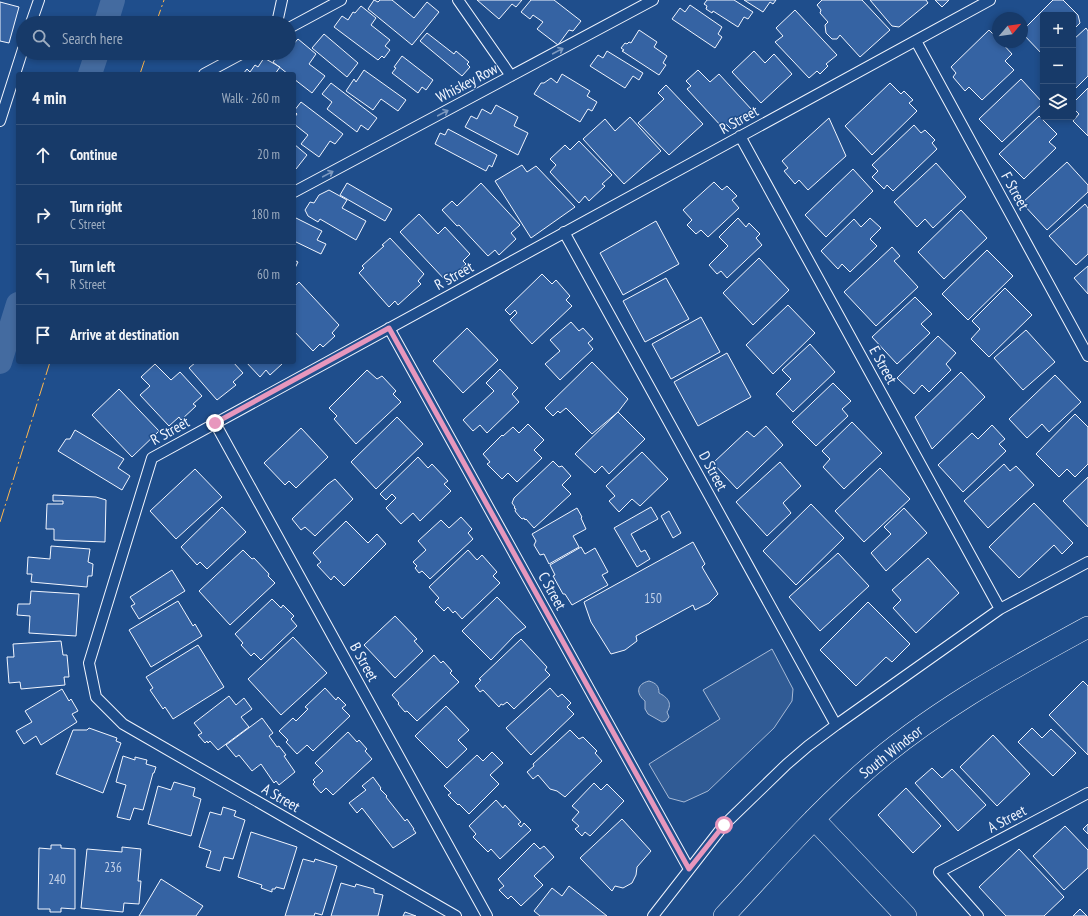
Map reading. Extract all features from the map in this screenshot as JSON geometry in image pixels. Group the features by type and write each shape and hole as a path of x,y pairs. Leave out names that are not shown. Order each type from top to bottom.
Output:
{"street":[{"name":"South Windsor","path":"724,916 814,819 857,778 903,741 951,706 1088,627"},
{"path":"814,819 906,916"}],"lane":[{"path":"33,16 39,0"},
{"path":"279,16 282,0"},
{"path":"296,24 341,0"},
{"path":"458,0 511,76"},
{"name":"Whiskey Row","path":"296,191 653,0"},
{"name":"R Street","path":"96,697 89,663 152,458 990,0"},
{"name":"F Street","path":"916,41 1088,356"},
{"path":"0,120 19,60"},
{"path":"208,72 230,60"},
{"name":"E Street","path":"740,136 1000,609"},
{"name":"D Street","path":"564,232 836,725"},
{"name":"C Street","path":"389,328 689,869"},
{"name":"B Street","path":"215,423 487,916"},
{"path":"653,916 724,825 787,764 836,725 1000,609 1088,562"},
{"name":"A Street","path":"96,697 123,724 456,916"},
{"name":"A Street","path":"978,916 939,872 1088,793"}],"shaded area":[{"path":"772,649 793,689 792,701 774,728 708,791 684,802 669,798 649,764 720,719 703,690"},
{"path":"649,681 657,685 659,693 664,696 669,703 669,709 667,712 669,717 666,721 662,722 648,714 645,709 645,701 640,695 639,690 642,684"}],"building":[{"path":"374,0 378,2 380,0 392,0 414,18 427,2 439,12 412,45 368,9"},
{"path":"477,0 522,0 516,7 512,4 499,19"},
{"path":"531,0 554,0 581,21 573,31 569,30 558,45 537,29 543,22 533,15 530,19 521,12"},
{"path":"707,0 734,0 753,12 748,19 744,17 738,27 713,11 712,13 706,9 707,6 704,4"},
{"path":"744,0 776,0 773,4 770,2 763,12"},
{"path":"822,0 862,0 890,30 860,57 840,35 837,39 832,39 826,33 825,25 828,22 820,13 821,10 817,5"},
{"path":"870,0 926,0 928,3 899,27 892,26"},
{"path":"935,0 949,0 942,7"},
{"path":"1053,0 1063,0 1075,12 1041,12"},
{"path":"0,2 19,7 9,43 0,41"},
{"path":"690,5 722,27 718,34 722,37 715,48 672,19 680,8 685,12"},
{"path":"361,6 376,18 371,25 390,40 385,46 390,50 384,58 382,56 378,60 334,27 342,16 348,20 353,12 355,13"},
{"path":"795,10 837,55 826,64 828,66 820,74 817,71 809,78 775,42 783,36 776,28"},
{"path":"1040,13 1040,52 1028,39 1028,25"},
{"path":"1076,13 1078,15 1080,23 1076,27"},
{"path":"1086,28 1088,31 1088,76 1076,88 1076,48 1076,37"},
{"path":"639,30 657,42 654,47 667,56 663,63 666,65 659,75 622,51 624,50 621,48 625,43 631,43"},
{"path":"989,30 992,33 992,48 1006,48 1012,54 1005,61 1014,70 982,100 969,87 965,91 953,77 956,73 951,67"},
{"path":"427,33 454,54 456,51 469,62 467,64 470,67 462,76 420,41"},
{"path":"324,34 358,63 347,77 312,48"},
{"path":"298,39 316,54 309,64 325,76 312,93 296,81 296,72 286,72 273,62 275,60 296,60 296,41"},
{"path":"607,51 643,73 639,80 633,76 625,88 590,66 598,55 603,58"},
{"path":"754,51 765,63 774,54 792,74 761,103 732,72"},
{"path":"402,56 433,80 426,90 422,87 418,93 392,73 396,68 394,67"},
{"path":"263,60 268,60 280,67 276,72 250,72 255,65 258,67"},
{"path":"364,70 406,100 398,111 381,99 373,110 346,91 354,79 356,82"},
{"path":"698,70 710,82 719,74 752,110 731,129 726,124 722,127 687,89 691,86 686,81"},
{"path":"562,74 590,91 587,96 597,102 592,111 588,109 580,122 534,94 541,83 544,83 551,78 557,83"},
{"path":"1021,79 1040,100 1040,106 1002,142 979,119"},
{"path":"331,83 377,118 368,130 361,125 357,132 327,109 332,102 322,94"},
{"path":"890,83 901,94 904,91 913,100 909,103 917,111 872,155 845,126"},
{"path":"666,85 703,124 669,155 638,123 664,99 658,93"},
{"path":"1088,88 1088,136 1073,121 1076,120 1079,114 1076,111 1076,100"},
{"path":"301,102 343,134 335,144 330,141 319,157 301,144 308,135 296,126 296,108"},
{"path":"496,105 518,117 514,126 528,133 518,155 465,127 471,116 477,119 482,109 491,114"},
{"path":"1039,116 1040,120 1043,120 1057,134 1049,142 1056,148 1024,179 999,154"},
{"path":"630,117 661,151 624,184 583,139 605,119 615,131"},
{"path":"829,118 846,156 808,190 799,180 795,184 784,171 788,168 782,161"},
{"path":"914,125 921,133 925,130 935,140 932,143 937,149 893,191 887,185 884,189 872,177 878,171 872,165"},
{"path":"448,129 497,155 492,167 489,165 486,171 435,144 440,133 445,135"},
{"path":"579,141 612,175 602,184 605,186 589,201 585,196 579,203 550,172 556,165 550,159 565,145 570,150"},
{"path":"296,146 307,155 296,169"},
{"path":"1067,162 1088,185 1088,192 1047,230 1022,203"},
{"path":"936,163 966,197 933,228 925,219 917,227 894,202"},
{"path":"522,165 527,172 536,166 575,207 531,238 495,181"},
{"path":"853,169 873,191 826,237 805,215"},
{"path":"714,182 722,190 727,186 737,196 732,200 739,208 708,237 701,230 696,234 687,225 692,220 683,210"},
{"path":"347,183 392,209 385,221 340,195"},
{"path":"481,183 520,225 511,233 516,239 499,255 495,250 488,256 459,225 457,226 442,210 452,201 457,206"},
{"path":"329,190 347,200 342,208 366,221 356,240 320,219 318,222 308,216 305,210 310,202 314,203 319,195"},
{"path":"1085,204 1088,208 1088,254 1076,265 1049,236"},
{"path":"961,210 987,238 944,279 918,252"},
{"path":"419,214 438,234 445,227 470,254 463,261 466,264 447,282 400,232"},
{"path":"296,218 322,231 317,240 326,244 321,254 296,242"},
{"path":"738,218 746,227 749,223 760,234 756,238 762,245 727,278 721,271 717,274 709,265 728,246 719,237"},
{"path":"870,218 881,228 870,239 877,246 850,272 842,264 838,269 821,251 854,219 861,227"},
{"path":"656,221 679,264 623,295 600,253"},
{"path":"390,238 424,274 418,281 421,284 398,305 395,301 389,307 359,273 364,268 362,266 384,246 382,245"},
{"path":"892,247 900,256 894,261 918,287 876,326 844,292"},
{"path":"987,250 1013,276 968,320 942,294"},
{"path":"759,258 789,290 753,325 723,293"},
{"path":"1088,266 1088,294 1074,278"},
{"path":"542,274 552,284 556,280 570,296 566,300 572,306 532,344 510,320 517,313 515,310 510,315 505,310"},
{"path":"666,278 689,319 645,342 623,301"},
{"path":"299,282 339,325 332,333 335,336 323,347 320,344 313,351 296,333 296,285"},
{"path":"1005,288 1032,315 989,357 971,339 980,329 972,321"},
{"path":"915,297 932,314 921,324 930,333 897,364 872,337"},
{"path":"788,305 815,333 773,374 746,345"},
{"path":"701,317 720,352 671,379 652,344"},
{"path":"571,322 579,331 583,328 593,339 588,343 593,349 560,380 545,364 560,351 550,340"},
{"path":"467,328 498,360 463,393 433,361"},
{"path":"1026,330 1055,362 1023,390 994,358"},
{"path":"938,336 956,353 946,364 951,370 929,392 922,385 914,394 897,378"},
{"path":"810,344 835,372 793,412 776,394 791,379 782,370"},
{"path":"727,353 751,397 698,426 674,382"},
{"path":"592,362 628,399 618,412 592,434 566,408 560,413 558,411 553,416 545,408"},
{"path":"155,364 171,380 180,372 202,396 193,404 196,406 181,420 179,417 169,426 140,395 150,386 141,377"},
{"path":"194,364 235,364 243,373 233,382 236,385 217,400 189,368"},
{"path":"248,364 282,364 270,375 266,370 260,377"},
{"path":"500,369 518,388 512,394 519,402 487,433 480,425 473,431 463,420 494,391 486,383"},
{"path":"367,370 377,379 382,376 396,391 393,394 401,402 356,444 334,419 337,416 329,408"},
{"path":"961,372 985,397 932,449 915,417"},
{"path":"1055,375 1081,402 1049,432 1042,424 1027,438 1009,419"},
{"path":"833,383 851,401 842,409 848,416 816,446 792,422"},
{"path":"119,389 159,431 132,457 92,415"},
{"path":"618,412 645,439 609,474 602,466 595,473 575,454"},
{"path":"1075,414 1088,427 1088,464 1075,477 1067,469 1059,477 1036,454"},
{"path":"397,417 423,444 376,489 351,462"},
{"path":"852,422 882,453 844,489 823,467 830,459 822,451"},
{"path":"528,424 544,440 534,450 542,458 517,482 508,473 502,479 487,464 490,462 483,454 502,435 503,436 513,427 519,433"},
{"path":"992,425 1005,439 999,444 1006,451 963,492 938,465 972,433 978,439"},
{"path":"766,426 783,445 737,489 713,463 747,431 754,437"},
{"path":"301,428 328,457 296,488 289,481 285,485 264,463"},
{"path":"75,430 124,459 118,468 130,476 122,490 58,451 66,439 70,439"},
{"path":"642,452 668,479 640,506 632,499 619,512 609,501 615,496 606,486"},
{"path":"418,457 428,468 432,464 448,481 444,484 451,491 420,521 413,513 401,524 386,508 396,498 392,494 386,500 380,494"},
{"path":"553,461 559,467 562,466 571,476 562,485 571,494 534,528 526,519 522,519 519,516 512,503 514,498"},
{"path":"780,462 801,486 783,503 791,513 767,536 736,502"},
{"path":"1004,464 1010,471 1016,466 1034,485 988,528 964,501"},
{"path":"880,468 910,499 864,542 835,511"},
{"path":"195,469 222,497 176,539 150,511"},
{"path":"1088,477 1088,527 1063,501"},
{"path":"335,479 353,499 315,536 305,527 301,530 292,519"},
{"path":"53,495 96,497 106,500 105,542 54,540 54,529 46,529 47,504 63,504 63,501 53,501"},
{"path":"1034,503 1073,543 1062,554 1054,545 1019,578 989,547"},
{"path":"811,504 844,538 796,585 763,551"},
{"path":"222,507 246,532 207,569 200,562 197,565 181,547"},
{"path":"651,507 658,519 631,534 641,552 645,550 650,559 637,567 614,528"},
{"path":"577,508 586,529 573,536 579,547 549,564 544,554 540,555 534,545 536,541 532,534"},
{"path":"904,508 927,533 886,571 871,553 891,534 884,527"},
{"path":"669,511 681,533 673,538 661,516"},
{"path":"461,517 472,529 468,533 473,539 430,579 422,571 419,573 415,568 417,566 413,562 426,550 418,541 441,520 449,528"},
{"path":"346,521 368,543 377,534 386,544 344,586 334,576 331,580 317,565 321,562 313,553"},
{"path":"693,542 705,564 702,567 718,594 709,603 695,610 693,605 636,636 637,641 625,650 611,654 591,622 584,602"},
{"path":"51,546 90,549 88,562 93,564 92,576 88,576 87,587 31,582 32,574 27,574 28,557 50,559"},
{"path":"581,547 585,554 595,548 608,572 602,575 608,585 572,605 565,594 563,594 553,576 555,575 550,565"},
{"path":"243,550 252,559 254,558 275,583 230,625 199,591"},
{"path":"468,550 477,560 482,555 497,572 493,576 500,583 462,619 455,611 453,613 448,607 444,611 435,602 439,598 429,587"},
{"path":"838,553 869,586 820,631 789,597"},
{"path":"928,558 959,593 916,633 893,608 901,600 892,590"},
{"path":"172,570 185,591 139,619 131,606 135,604 130,597"},
{"path":"31,591 79,594 76,636 29,633 30,616 17,615 18,604 30,604"},
{"path":"497,597 526,627 515,635 491,660 462,631"},
{"path":"272,599 281,608 283,605 294,616 291,619 297,626 261,660 254,653 251,656 241,645 243,643 235,634"},
{"path":"178,601 193,626 195,624 202,636 151,667 129,630"},
{"path":"868,602 910,644 892,662 886,657 856,686 820,650"},
{"path":"395,616 417,639 414,641 423,651 395,678 364,645"},
{"path":"293,637 327,673 281,715 248,679"},
{"path":"521,639 547,667 545,670 550,675 514,709 507,702 503,705 501,704 499,707 483,690 480,692 475,686 481,680 479,679"},
{"path":"61,641 63,655 67,655 69,677 64,677 65,685 21,689 20,682 9,683 7,657 14,657 13,644"},
{"path":"198,645 224,687 173,719 165,707 163,709 150,690 153,688 146,677"},
{"path":"434,655 441,663 443,661 452,671 450,673 459,682 417,721 407,711 405,712 392,695"},
{"path":"1083,681 1088,686 1088,755 1049,715"},
{"path":"325,688 336,700 338,697 346,705 342,708 350,716 313,751 307,745 297,754 286,742 288,740 279,731 293,718 296,721 308,709 305,707"},
{"path":"550,688 558,697 562,694 571,703 567,707 574,714 531,755 506,728"},
{"path":"62,689 69,701 71,699 78,711 72,714 77,722 41,745 36,736 24,744 16,731 32,722 25,711"},
{"path":"229,696 236,705 244,698 252,709 241,717 249,727 218,750 210,741 205,743 198,735 202,733 194,723"},
{"path":"446,706 469,730 458,740 467,749 447,768 415,736"},
{"path":"262,718 273,733 269,736 277,747 279,746 286,755 284,756 295,772 279,785 276,781 274,783 261,764 252,771 239,755 236,757 226,745"},
{"path":"89,728 117,738 116,741 121,743 103,793 56,774 73,730 87,730"},
{"path":"1032,728 1042,738 1051,729 1076,753 1053,776 1018,742"},
{"path":"570,730 579,739 583,737 597,751 595,753 602,761 565,797 557,791 550,789 538,775 533,779 527,772 534,766 533,764"},
{"path":"348,732 357,742 359,740 367,749 365,751 372,759 333,795 326,788 321,793 313,784 315,782 313,780 323,771 315,763"},
{"path":"993,735 1030,774 997,806 960,767"},
{"path":"492,752 503,763 490,775 499,784 469,814 448,795 451,793 444,786 477,755 483,761"},
{"path":"123,756 135,760 135,757 147,760 146,764 156,767 143,810 134,808 130,820 117,817 126,785 116,782"},
{"path":"932,768 942,778 952,769 986,805 958,831 915,783"},
{"path":"373,777 381,788 380,789 387,796 386,797 405,821 407,819 416,833 393,848 362,808 357,813 349,803 366,790 362,786"},
{"path":"174,782 195,788 193,796 201,799 191,836 148,824 158,786 171,790"},
{"path":"594,783 601,790 607,784 624,801 590,836 585,832 582,836 575,829 579,826 572,820 579,812 572,806"},
{"path":"906,788 941,826 913,853 878,815"},
{"path":"496,800 503,808 505,805 521,822 518,824 521,827 524,823 531,830 500,859 491,849 488,852 473,837 476,834 469,826"},
{"path":"223,807 236,811 234,816 245,820 233,859 224,857 220,871 206,867 211,851 199,847 210,812 221,815"},
{"path":"622,819 651,851 637,867 636,875 632,883 623,888 615,886 612,891 580,858"},
{"path":"1088,824 1088,834 1083,829"},
{"path":"1065,826 1088,850 1088,868 1064,890 1033,856"},
{"path":"251,832 297,847 284,889 276,887 275,889 272,889 272,892 261,888 262,885 238,877"},
{"path":"534,843 540,849 544,846 554,857 534,876 543,885 521,906 511,896 508,899 499,890 504,886 498,879"},
{"path":"51,845 61,845 61,848 75,849 75,909 61,908 61,912 50,912 50,909 38,909 39,848 51,849"},
{"path":"122,847 141,849 138,881 141,881 139,904 124,903 123,912 81,908 87,849 122,852"},
{"path":"1019,849 1064,897 1044,916 1006,916 979,887"},
{"path":"303,859 314,862 315,859 337,866 322,915 315,913 314,916 285,916"},
{"path":"161,879 203,906 196,916 139,916"},
{"path":"341,883 355,887 356,884 374,889 374,893 383,895 378,916 331,916"},
{"path":"569,886 607,916 540,916 534,911 552,888 562,896"},
{"path":"1080,909 1087,916 1073,916"},
{"path":"405,912 416,916 403,916"}],"waterway":[{"path":"108,16 113,0"},
{"path":"91,72 95,60"},
{"path":"0,362 16,310"}],"power":[{"path":"158,16 164,0"},
{"path":"141,72 145,60"},
{"path":"0,522 49,364"}],"route":[{"path":"215,423 389,328 689,869 724,825"}]}
